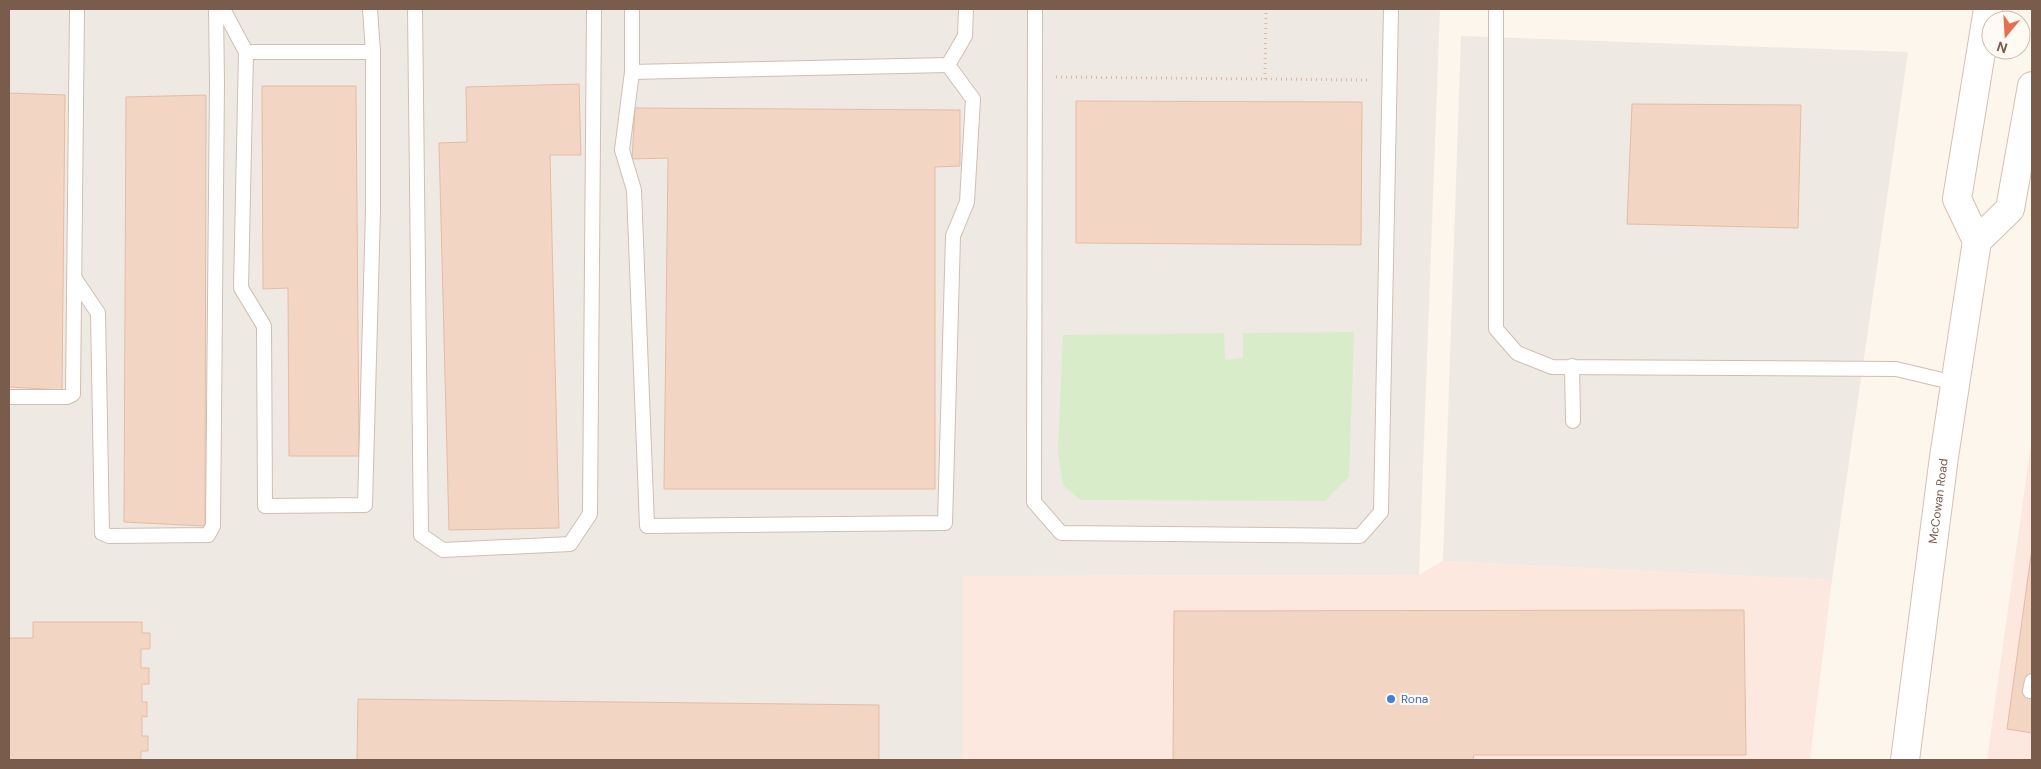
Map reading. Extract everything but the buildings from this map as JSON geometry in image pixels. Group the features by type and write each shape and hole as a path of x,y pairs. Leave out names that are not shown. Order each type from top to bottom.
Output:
{"main road":[{"path":"1988,9 1957,199 1977,241 2010,209 2032,86"},
{"name":"McCowan Road","path":"1905,760 1977,241"}],"lane":[{"path":"9,397 67,397 73,394 76,9"},
{"path":"75,279 98,313 102,534 109,536 208,536 213,526 216,9"},
{"path":"223,9 246,52 241,288 264,326 265,506 366,505 374,210 373,52 370,9"},
{"path":"415,9 421,535 443,550 570,544 590,514 594,9"},
{"path":"632,9 632,72 622,150 634,190 647,526 945,522 953,236 967,202 973,99 948,65"},
{"path":"948,65 965,36 966,9"},
{"path":"1035,9 1034,502 1061,533 1360,536 1381,512 1391,9"},
{"path":"1496,9 1496,329 1517,352 1552,367 1896,369 1956,383"},
{"path":"246,52 373,52"},
{"path":"632,72 948,65"},
{"path":"1572,366 1573,421"}],"path":[{"path":"1265,79 1266,9"},
{"path":"1035,77 1390,80"}],"shaded area":[{"path":"9,9 1440,9 1419,575 962,576 962,760 9,760"},
{"path":"1461,36 1908,52 1832,580 1443,561"},
{"path":"2032,436 2032,760 1987,760"},
{"path":"1443,561 1832,580 1810,760 962,760 961,576 1418,575"}],"green space":[{"path":"1354,332 1349,477 1325,501 1080,500 1063,485 1058,452 1063,335 1224,333 1225,360 1243,358 1243,333"}],"place":[{"name":"Rona","path":"1391,699"}]}
